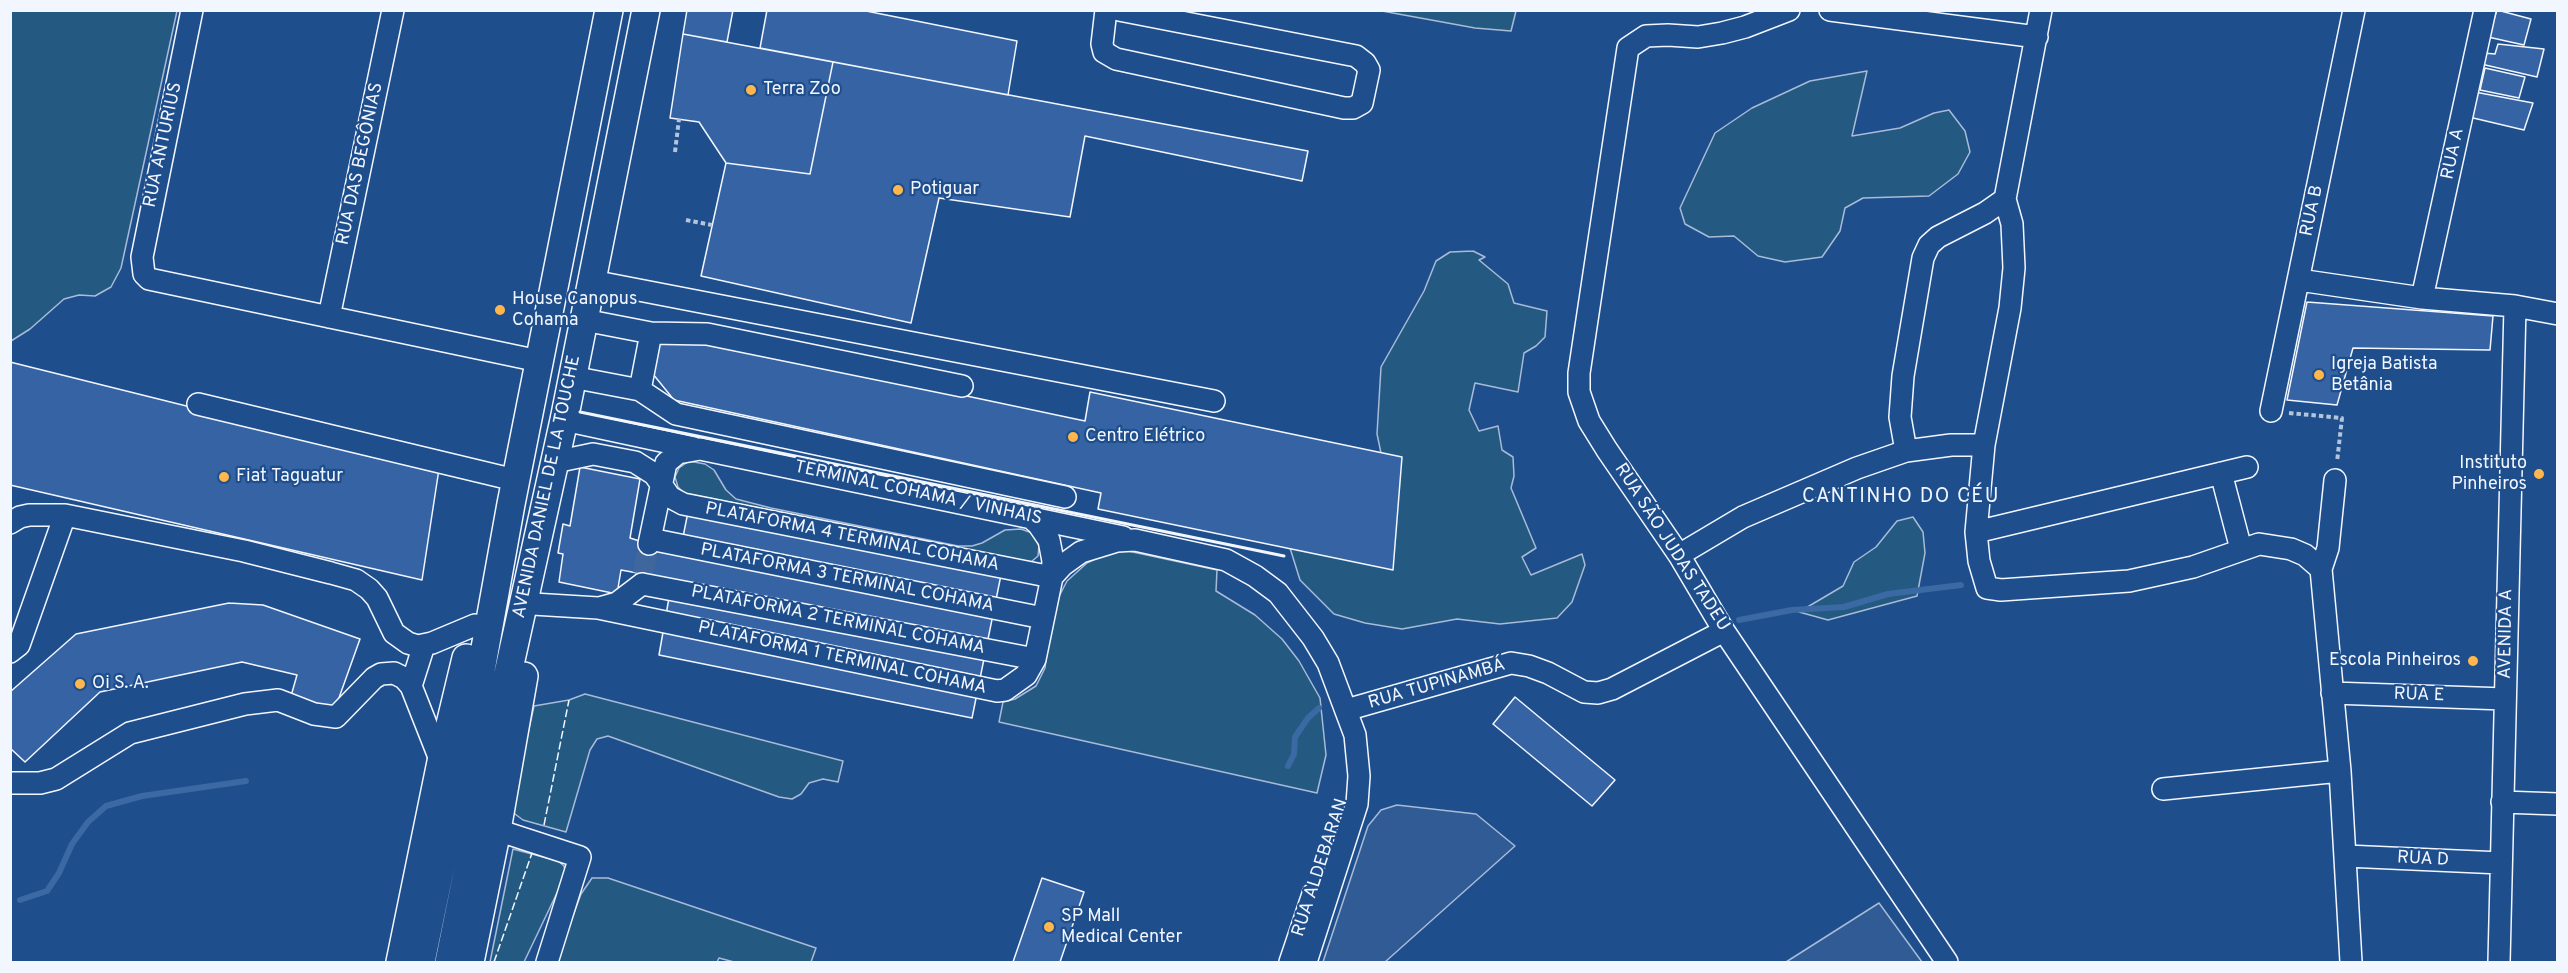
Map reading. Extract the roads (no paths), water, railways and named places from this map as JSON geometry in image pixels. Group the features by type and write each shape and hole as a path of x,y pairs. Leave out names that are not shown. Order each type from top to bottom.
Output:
{"main road":[{"name":"AVENIDA DANIEL DE LA TOUCHE","path":"421,963 478,687 513,492 609,10"},
{"name":"AVENIDA DANIEL DE LA TOUCHE","path":"449,963 503,696 564,420 646,10"},
{"path":"400,963 441,762 475,625 513,492"},
{"path":"470,963 519,714 539,534"}],"street":[{"name":"RUA ANTURIUS","path":"192,10 142,257 144,274 149,279 329,317"},
{"name":"RUA DAS BEGÔNIAS","path":"329,317 393,10"},
{"path":"1106,10 1102,44 1104,52 1116,60 1344,108 1353,108 1362,103 1369,70 1365,63 1356,56 1119,10"},
{"name":"RUA SÃO JUDAS TADEU","path":"1788,10 1745,27 1722,33 1698,37 1646,36 1628,48 1579,373 1579,392 1581,403 1595,431 1679,555 1724,630 1947,963"},
{"path":"1830,10 2037,37"},
{"path":"2041,10 2005,199 2012,224 2014,268 2010,308 1984,445 1976,532 1987,588 1993,590 2129,581 2193,567 2259,544 2276,545 2306,555 2321,569"},
{"name":"RUA B","path":"2271,411 2354,10"},
{"name":"RUA A","path":"2422,298 2485,10"},
{"path":"1906,451 1900,417 1903,376 1923,258 1929,245 1938,237 1985,213 2005,199"},
{"path":"2299,280 2422,298 2515,306 2558,314"},
{"path":"592,281 1214,401"},
{"name":"AVENIDA A","path":"2499,963 2515,306"},
{"path":"329,317 539,361"},
{"path":"584,320 651,333 707,334 962,386"},
{"path":"640,390 651,333"},
{"path":"572,377 640,390 676,414 1065,497"},
{"path":"198,404 513,492"},
{"name":"TERMINAL COHAMA / VINHAIS","path":"564,420 1226,560 1255,576 1278,593 1328,663 1346,710"},
{"path":"1679,555 1743,517 1783,498 1906,451 1951,445 1984,445"},
{"name":"TERMINAL COHAMA / VINHAIS","path":"650,542 664,466 671,457 682,451 700,449"},
{"path":"555,462 593,454 634,462 654,474 661,482"},
{"path":"1976,532 2247,467"},
{"path":"2221,473 2241,549"},
{"path":"2335,480 2328,548 2321,569 2340,771 2351,963"},
{"name":"PLATAFORMA 4 TERMINAL COHAMA","path":"661,482 670,497 683,504 1052,577"},
{"path":"10,523 29,514 65,515 244,551 356,580 377,597 394,633 408,643 424,645 475,625"},
{"path":"10,652 19,645 65,515"},
{"path":"1030,517 1049,540 1053,561 1052,577 1035,659"},
{"path":"1052,577 1071,559 1087,550 1105,543 1135,540"},
{"name":"PLATAFORMA 3 TERMINAL COHAMA","path":"650,542 1043,618"},
{"path":"533,604 598,608 617,603 642,579"},
{"path":"635,616 642,579"},
{"name":"PLATAFORMA 2 TERMINAL COHAMA","path":"642,579 1035,659"},
{"name":"PLATAFORMA 1 TERMINAL COHAMA","path":"598,608 997,691 1005,690 1020,682 1035,659"},
{"name":"RUA TUPINAMBÁ","path":"1346,710 1511,663 1548,673 1584,692 1598,693 1612,689 1724,630"},
{"path":"411,686 424,645"},
{"path":"10,783 40,783 56,779 130,733 150,726 245,704 278,700 321,716 336,717 350,706 366,684 381,674 394,673 404,678 411,686 441,762"},
{"name":"RUA E","path":"2332,693 2505,699"},
{"name":"RUA ALDEBARAN","path":"1290,963 1343,802 1349,764 1346,710"},
{"name":"RUA ALDEBARAN","path":"1306,963 1357,804 1358,752 1346,710"},
{"path":"2163,789 2340,771"},
{"path":"2502,802 2558,804"},
{"path":"497,830 580,857 547,963"},
{"name":"RUA D","path":"2346,856 2501,863"}],"waterway":[{"path":"1739,620 1792,610 1844,607 1888,594 1961,585"},
{"path":"1288,766 1294,754 1295,737 1308,718 1319,708"},
{"path":"20,900 47,891 59,873 72,844 88,822 106,806 142,796 246,781"}],"tunnel":[{"path":"643,574 649,544"}],"place":[{"name":"Terra Zoo","path":"751,90"},
{"name":"Potiguar","path":"898,190"},
{"name":"House Canopus Cohama","path":"500,310"},
{"name":"Igreja Batista Betânia","path":"2319,375"},
{"name":"Centro Elétrico","path":"1073,437"},
{"name":"Instituto Pinheiros","path":"2539,474"},
{"name":"Fiat Taguatur","path":"224,477"},
{"name":"Escola Pinheiros","path":"2473,661"},
{"name":"Oi S. A.","path":"80,684"},
{"name":"SP Mall Medical Center","path":"1049,927"}],"district":[{"name":"CANTINHO DO CÉU","path":"1901,498"}]}
